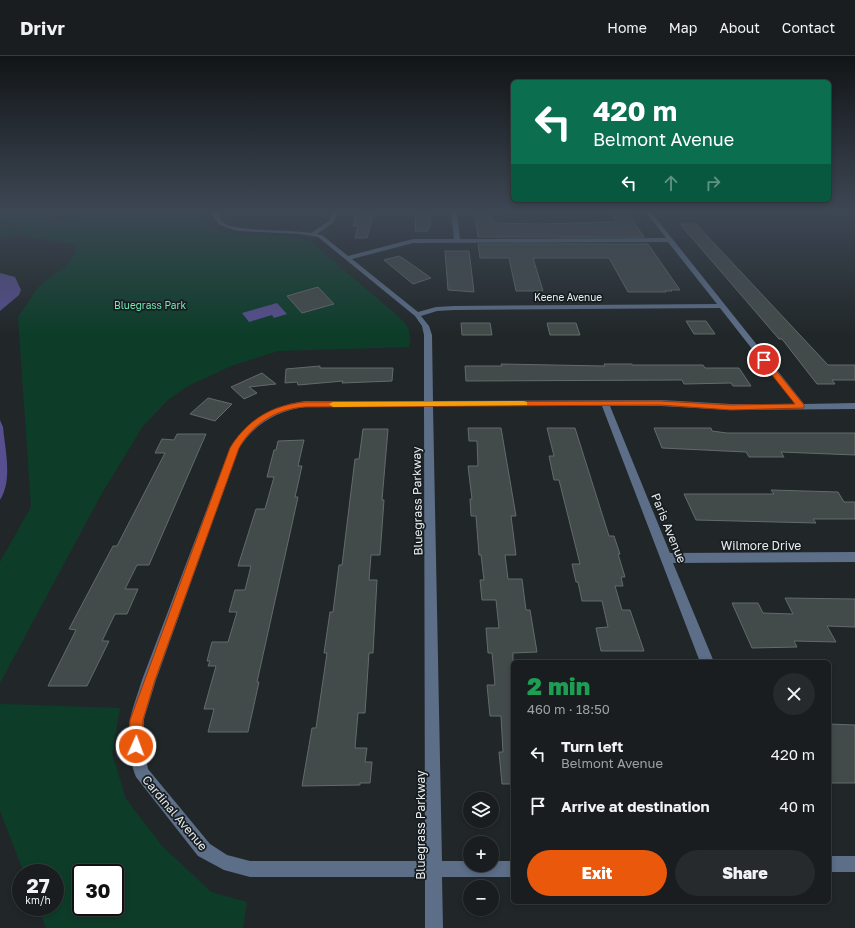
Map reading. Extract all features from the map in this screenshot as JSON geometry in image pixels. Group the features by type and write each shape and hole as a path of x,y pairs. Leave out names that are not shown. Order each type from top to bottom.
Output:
{"street":[{"name":"Bluegrass Parkway","path":"342,253 417,315 425,326 428,335 434,928"},
{"path":"348,258 368,253"},
{"path":"680,253 801,406"},
{"name":"Keene Avenue","path":"417,315 436,309 454,308 721,306"},
{"name":"Cardinal Avenue","path":"511,869 250,869 224,862 204,850 141,772 136,746 137,720 149,680 234,448 242,436 256,422 272,412 291,406 660,403 731,407 855,406"},
{"name":"Paris Avenue","path":"605,404 706,660"},
{"name":"Wilmore Drive","path":"667,558 855,557"},
{"path":"831,864 855,864"}],"green space":[{"name":"Bluegrass Park","path":"76,253 324,253 398,316 409,330 409,347 278,351 231,366 188,386 169,399 143,426 102,493 0,683 0,562 31,507 18,317 39,286 66,266"},
{"path":"0,704 120,708 112,754 126,799 162,846 211,892 247,902 243,928 46,928 41,916 64,916 64,864 21,864 0,811"}],"shaded area":[{"path":"0,273 15,277 21,290 19,295 0,311"},
{"path":"277,303 287,314 274,318 272,315 249,322 242,313"},
{"path":"0,420 3,427 7,474 4,492 0,500"}],"building":[{"path":"445,253 469,253 474,292 448,290"},
{"path":"479,253 654,253 680,290 665,291 666,292 628,292 609,258 533,258 543,291 516,291 509,258 480,258"},
{"path":"705,253 723,253 828,365 855,365 855,380 832,380 835,384 817,384 782,339 779,339"},
{"path":"399,256 431,278 413,284 384,260"},
{"path":"318,287 334,304 302,313 287,296"},
{"path":"686,321 706,321 715,334 694,334"},
{"path":"461,323 490,323 492,335 462,335"},
{"path":"547,323 576,323 580,335 550,335"},
{"path":"501,364 605,366 604,364 703,365 705,368 739,368 751,386 733,386 731,383 684,384 682,380 466,381 465,366 502,366"},
{"path":"320,366 320,368 393,368 392,381 342,383 343,381 298,385 297,382 285,383 286,369"},
{"path":"262,373 276,384 249,387 257,393 244,399 231,387"},
{"path":"208,398 232,404 215,421 190,414"},
{"path":"468,428 501,428 516,516 511,516 516,555 505,555 508,579 522,579 526,610 530,610 537,652 513,653 513,660 511,660 511,784 502,784 499,752 503,752 501,716 490,716 487,685 495,685 492,653 488,653 486,628 499,628 496,600 482,600 480,580 484,580 481,555 479,555 476,516 471,516 470,499 472,499 468,466 478,466 477,441 469,441"},
{"path":"547,428 575,428 609,536 614,536 620,554 618,554 625,577 621,577 623,586 615,586 622,610 630,610 644,651 601,651 596,628 608,627 602,601 582,601 572,564 580,564 559,480 554,480 549,456 554,456"},
{"path":"654,428 711,428 712,431 727,433 855,433 855,455 781,452 784,457 749,457 746,452 662,448"},
{"path":"363,429 388,429 382,500 384,500 380,555 371,555 369,580 377,580 373,653 369,653 365,713 358,713 355,748 367,748 365,762 372,762 370,783 360,783 360,785 302,786 312,728 316,728 327,653 324,653 330,612 333,612 339,565 342,565 355,459 359,459"},
{"path":"177,434 206,434 149,565 137,565 125,589 138,589 127,614 115,614 102,641 109,641 87,686 48,686 76,630 69,629 113,546 117,546 165,453 155,453 162,439 174,440"},
{"path":"304,440 298,466 302,466 295,497 298,497 257,682 259,682 248,732 208,732 214,709 204,709 216,666 208,666 210,661 207,661 212,642 228,642 237,612 229,612 235,590 245,590 251,566 238,566 256,509 265,509 274,477 267,477 274,450 276,450 278,441"},
{"path":"771,490 838,492 844,502 855,502 855,519 813,519 816,523 696,520 684,494 774,494"},
{"path":"785,598 855,599 855,627 827,626 836,642 794,641 797,647 752,648 732,603 758,603 763,613 793,614"},
{"path":"831,724 855,725 855,783 831,783"}],"slow traffic":[{"path":"333,404 524,404"}],"route":[{"path":"136,746 137,720 149,680 234,448 242,436 256,422 272,412 291,406 305,404 660,403 731,407 801,406 764,360"}]}
